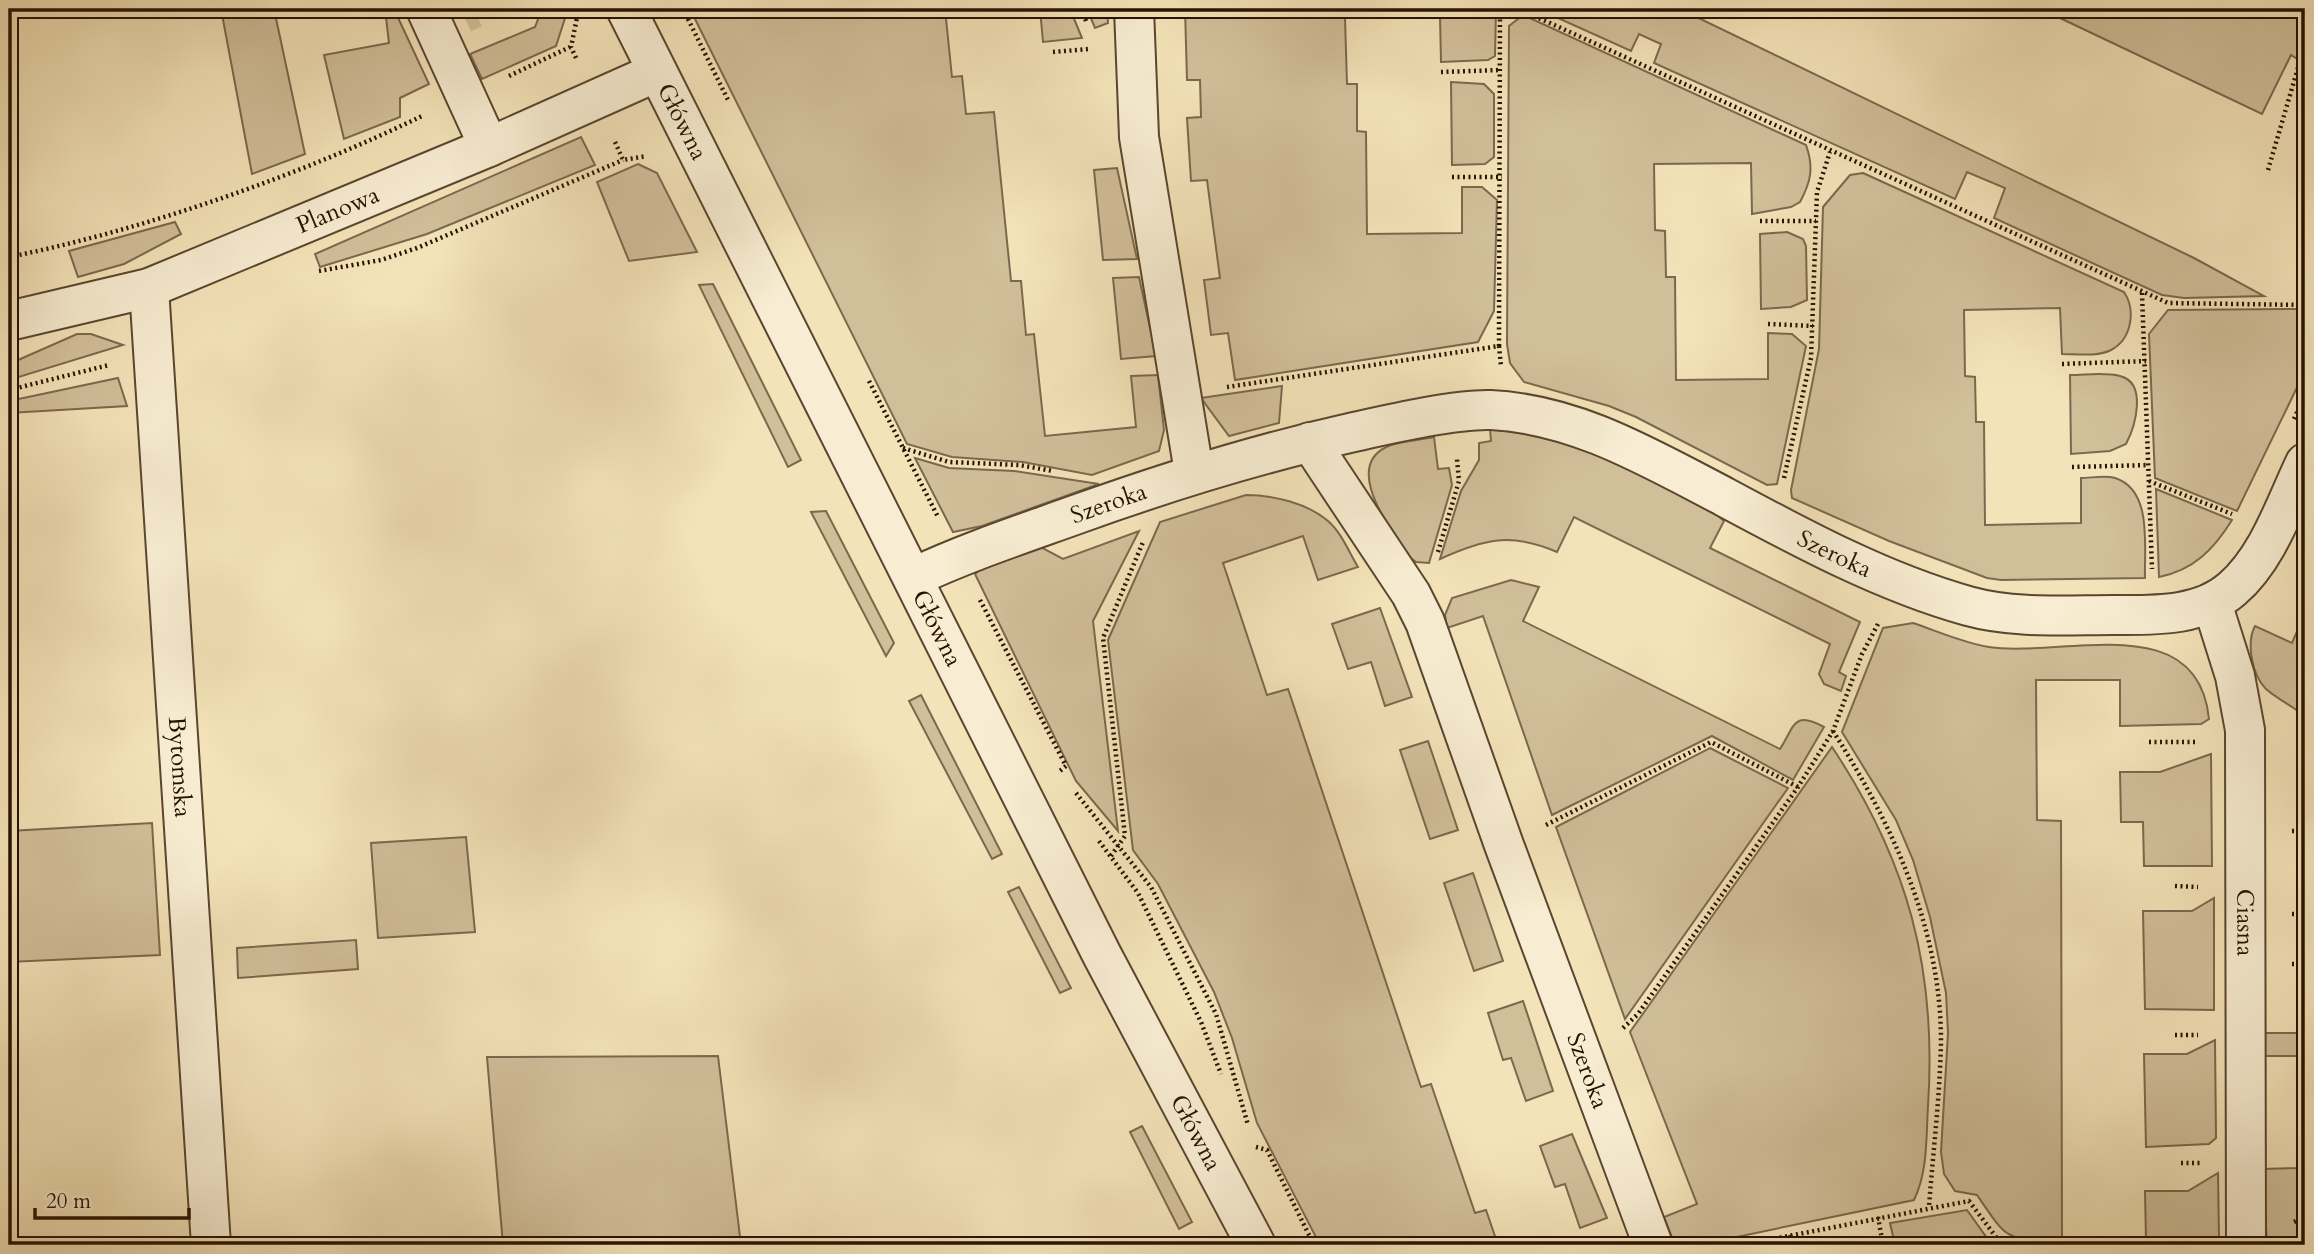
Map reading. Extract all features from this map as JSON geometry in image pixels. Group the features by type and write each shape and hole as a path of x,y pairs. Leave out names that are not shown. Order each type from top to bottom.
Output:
{"street":[{"name":"Główna","path":"626,9 1102,955 1256,1245"},
{"path":"1134,9 1139,137 1194,472"},
{"path":"441,16 466,96 489,146"},
{"name":"Planowa","path":"9,321 149,288 489,146 657,72"},
{"name":"Bytomska","path":"149,288 211,1245"},
{"name":"Szeroka","path":"914,577 958,557 1194,472 1310,442 1488,410 1556,418 1621,444 1769,521 1885,575 1966,606 2014,615 2154,614 2189,610 2212,603 2250,570 2305,463"},
{"name":"Szeroka","path":"1310,442 1411,594 1425,622 1504,845 1653,1245"},
{"name":"Ciasna","path":"2212,603 2235,676 2245,730 2246,1245"}],"path":[{"path":"683,9 735,114"},
{"path":"1500,9 1501,370"},
{"path":"1519,9 2168,303 2305,305"},
{"path":"2269,170 2305,44"},
{"path":"9,257 188,208 387,132 570,47"},
{"path":"1053,52 1097,48"},
{"path":"1441,72 1501,70"},
{"path":"1782,486 1811,358 1817,192 1830,152"},
{"path":"308,274 381,260 417,248 623,160"},
{"path":"1452,177 1502,177"},
{"path":"1760,221 1816,221"},
{"path":"2142,293 2154,614"},
{"path":"1768,324 1813,326"},
{"path":"1182,394 1499,346"},
{"path":"9,390 76,375 153,351"},
{"path":"2062,364 2146,361"},
{"path":"867,376 1066,766 1059,772"},
{"path":"2289,428 2305,395"},
{"path":"1436,560 1459,481 1454,415"},
{"path":"903,448 949,463 1019,466 1059,472"},
{"path":"2072,467 2149,465"},
{"path":"2149,481 2234,515"},
{"path":"1111,856 1125,836 1103,638 1149,529"},
{"path":"1580,1048 1627,1026 1638,1014 1798,787 1833,731 1863,654 1881,618"},
{"path":"1833,731 1870,790 1908,870 1931,957 1941,1038 1929,1207"},
{"path":"1504,845 1711,742 1798,787"},
{"path":"2149,742 2204,742"},
{"path":"1094,834 1138,893 1209,1040 1225,1088"},
{"path":"1254,1146 1267,1150 1314,1245"},
{"path":"1742,1245 1969,1201 2001,1245"},
{"path":"1878,1217 1883,1245"},
{"path":"1790,1235 1792,1245"}],"shaded area":[{"path":"221,9 274,9 305,154 252,174"},
{"path":"385,9 394,9 429,84 400,98 400,117 344,139 324,55 389,43"},
{"path":"542,9 568,9 556,46 482,79 470,54 535,27"},
{"path":"690,9 945,9 952,77 962,76 966,114 994,112 1011,281 1021,281 1026,335 1034,334 1045,436 1136,427 1131,376 1158,375 1164,430 1159,451 1092,475 1023,462 952,457 907,444"},
{"path":"1040,9 1070,9 1082,38 1043,42"},
{"path":"1087,9 1107,9 1108,23 1095,28"},
{"path":"1185,9 1496,9 1495,56 1488,60 1441,62 1440,17 1345,18 1347,84 1357,84 1357,131 1366,132 1367,234 1462,233 1462,187 1482,187 1497,200 1494,311 1478,342 1235,380 1228,333 1211,335 1204,280 1220,278 1207,180 1191,181 1187,118 1201,117 1200,80 1187,80"},
{"path":"1538,9 1680,9 2194,258 2264,296 2184,298 2162,295 1994,218 2005,188 1967,172 1955,199 1654,63 1661,44 1639,34 1631,51"},
{"path":"2041,9 2305,9 2305,64 2291,55 2262,114"},
{"path":"1523,15 1806,145 1810,174 1800,202 1791,207 1752,214 1751,163 1654,164 1655,230 1665,231 1666,277 1675,277 1676,380 1768,379 1768,333 1792,334 1806,346 1777,484 1767,485 1636,417 1609,406 1524,382 1510,363 1507,344 1509,26"},
{"path":"1451,82 1484,84 1494,94 1494,157 1485,164 1452,165"},
{"path":"581,137 595,165 427,234 320,267 315,254"},
{"path":"638,164 657,173 697,252 629,261 597,182"},
{"path":"1117,168 1137,259 1103,260 1094,170"},
{"path":"1863,173 2124,292 2131,315 2128,332 2111,350 2093,354 2062,354 2060,308 1964,310 1965,376 1975,377 1976,422 1984,422 1985,525 2081,523 2081,478 2115,478 2127,484 2136,494 2141,507 2145,536 2145,578 1987,578 1889,541 1792,498 1791,490 1819,349 1823,207 1850,175"},
{"path":"175,222 181,234 124,264 78,277 69,251"},
{"path":"1787,232 1803,239 1806,246 1807,300 1791,307 1761,309 1760,234"},
{"path":"1139,277 1156,356 1121,359 1113,278"},
{"path":"713,284 801,460 788,467 699,285"},
{"path":"2168,310 2305,310 2305,371 2237,511 2155,478 2149,334"},
{"path":"77,334 91,334 123,345 9,380 9,364"},
{"path":"2108,374 2129,380 2137,396 2137,406 2126,444 2110,451 2071,454 2070,375"},
{"path":"118,378 127,406 9,413 9,401"},
{"path":"1282,386 1279,423 1229,436 1201,398"},
{"path":"1490,429 1520,433 1579,448 1636,471 1717,515 1724,521 1710,548 1860,622 1839,672 1846,676 1841,691 1824,684 1819,674 1830,644 1574,517 1557,552 1526,542 1498,540 1440,559 1461,491 1479,460 1479,443 1491,441"},
{"path":"1434,437 1438,469 1449,468 1452,485 1429,563 1416,562 1408,556 1374,498 1369,482 1369,467 1376,454 1391,445"},
{"path":"915,458 949,468 1014,471 1099,484 982,526 953,532"},
{"path":"2156,489 2232,520 2202,557 2183,569 2159,577"},
{"path":"1246,495 1289,501 1320,515 1337,531 1358,567 1318,580 1303,536 1223,563 1267,695 1288,689 1421,1087 1431,1084 1475,1213 1486,1210 1498,1245 1320,1245 1257,1123 1232,1038 1214,992 1158,884 1133,850 1108,640 1160,522"},
{"path":"826,511 894,643 886,656 811,512"},
{"path":"1139,531 1093,621 1118,831 1076,781 975,574 984,566 1037,545 1063,559"},
{"path":"1511,580 1539,587 1523,621 1780,749 1792,727 1800,720 1824,727 1793,780 1712,736 1552,815 1483,616 1447,628 1445,615 1452,598"},
{"path":"1380,608 1412,697 1385,706 1371,662 1348,669 1332,624"},
{"path":"2305,613 2305,826 2298,826 2298,711 2261,683 2252,659 2251,641 2255,626 2292,643"},
{"path":"1913,623 1989,647 2019,649 2123,645 2154,650 2180,662 2199,684 2209,719 2201,724 2120,726 2120,680 2036,680 2037,820 2061,821 2062,1241 2029,1240 2010,1235 1996,1222 1977,1195 1955,1191 1944,1174 1941,1152 1948,1033 1946,993 1930,917 1913,860 1896,820 1842,732 1883,628"},
{"path":"921,695 1002,854 992,859 909,701"},
{"path":"1428,741 1458,830 1430,839 1400,750"},
{"path":"1832,747 1880,832 1898,875 1922,962 1930,1056 1926,1154 1919,1189 1914,1200 1698,1245 1675,1245 1664,1217 1697,1204 1630,1032"},
{"path":"1710,748 1788,788 1625,1019 1556,827"},
{"path":"2211,754 2212,866 2144,866 2143,822 2121,822 2120,772 2160,772"},
{"path":"152,823 160,955 9,962 9,831"},
{"path":"466,837 475,932 378,938 371,843"},
{"path":"2298,837 2305,837 2305,907 2298,907"},
{"path":"1473,873 1503,961 1474,971 1444,883"},
{"path":"1019,887 1071,988 1060,993 1008,892"},
{"path":"2214,898 2214,1010 2145,1009 2143,911 2192,911"},
{"path":"2297,921 2305,921 2305,957 2297,957"},
{"path":"356,940 358,969 238,978 237,948"},
{"path":"2298,972 2305,972 2305,1245 2267,1245 2263,1169 2299,1168 2297,1056 2261,1056 2262,1033 2297,1033"},
{"path":"1523,1001 1553,1091 1526,1101 1511,1058 1503,1060 1488,1013"},
{"path":"2215,1040 2216,1138 2209,1144 2146,1147 2144,1054 2187,1054"},
{"path":"718,1056 741,1245 503,1245 487,1057"},
{"path":"1142,1126 1192,1222 1179,1229 1130,1132"},
{"path":"1572,1134 1607,1218 1580,1228 1565,1184 1555,1187 1540,1146"},
{"path":"2218,1173 2219,1238 2146,1240 2145,1191 2188,1191"},
{"path":"1967,1210 1992,1245 1895,1245 1890,1223"}],"tunnel":[{"path":"463,14 474,9"}]}
